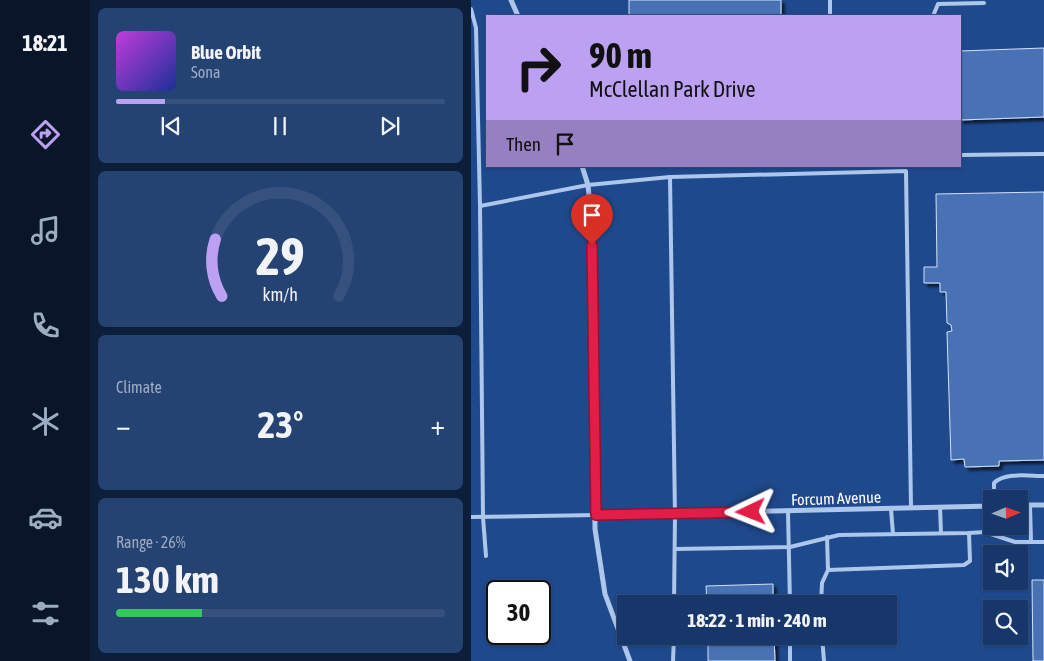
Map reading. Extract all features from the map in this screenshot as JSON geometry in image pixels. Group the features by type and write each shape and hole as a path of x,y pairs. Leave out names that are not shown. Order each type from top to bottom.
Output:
{"street":[{"path":"511,0 518,15"},
{"path":"581,167 587,186 591,226 595,529 605,594 630,661"},
{"path":"1030,505 1044,505"},
{"name":"Forcum Avenue","path":"596,515 983,506"}],"lane":[{"path":"830,0 831,15"},
{"path":"933,15 938,4 984,3"},
{"path":"471,9 476,28 483,517 486,556"},
{"path":"961,155 1044,154"},
{"path":"837,167 838,172"},
{"path":"480,206 587,186 669,177 906,171 911,508"},
{"path":"669,177 675,514 674,595"},
{"path":"994,490 994,484 998,479 1004,477 1044,476"},
{"path":"1030,505 1031,542"},
{"path":"891,508 893,534"},
{"path":"940,508 941,533"},
{"path":"788,512 790,595"},
{"name":"Forcum Avenue","path":"471,517 596,515"},
{"path":"675,549 790,547 827,537 985,532 1015,542 1044,542"},
{"path":"828,570 964,565 970,561 969,533"},
{"path":"821,595 822,583 828,570 827,537"},
{"path":"673,661 674,645"},
{"path":"790,645 790,661"},
{"path":"823,645 824,661"}],"building":[{"path":"629,0 781,0 781,15 629,15"},
{"path":"1044,48 1044,117 961,120 961,51"},
{"path":"1044,192 1044,460 999,461 999,466 965,467 964,459 951,460 947,332 952,331 951,325 947,323 946,292 940,292 940,283 924,283 924,267 937,267 936,194"},
{"path":"1032,580 1044,580 1044,661 1033,661"},
{"path":"773,584 773,595 706,595 706,586"},
{"path":"708,645 774,645 775,661 708,661"}],"route":[{"path":"592,245 596,515 751,512"}]}
